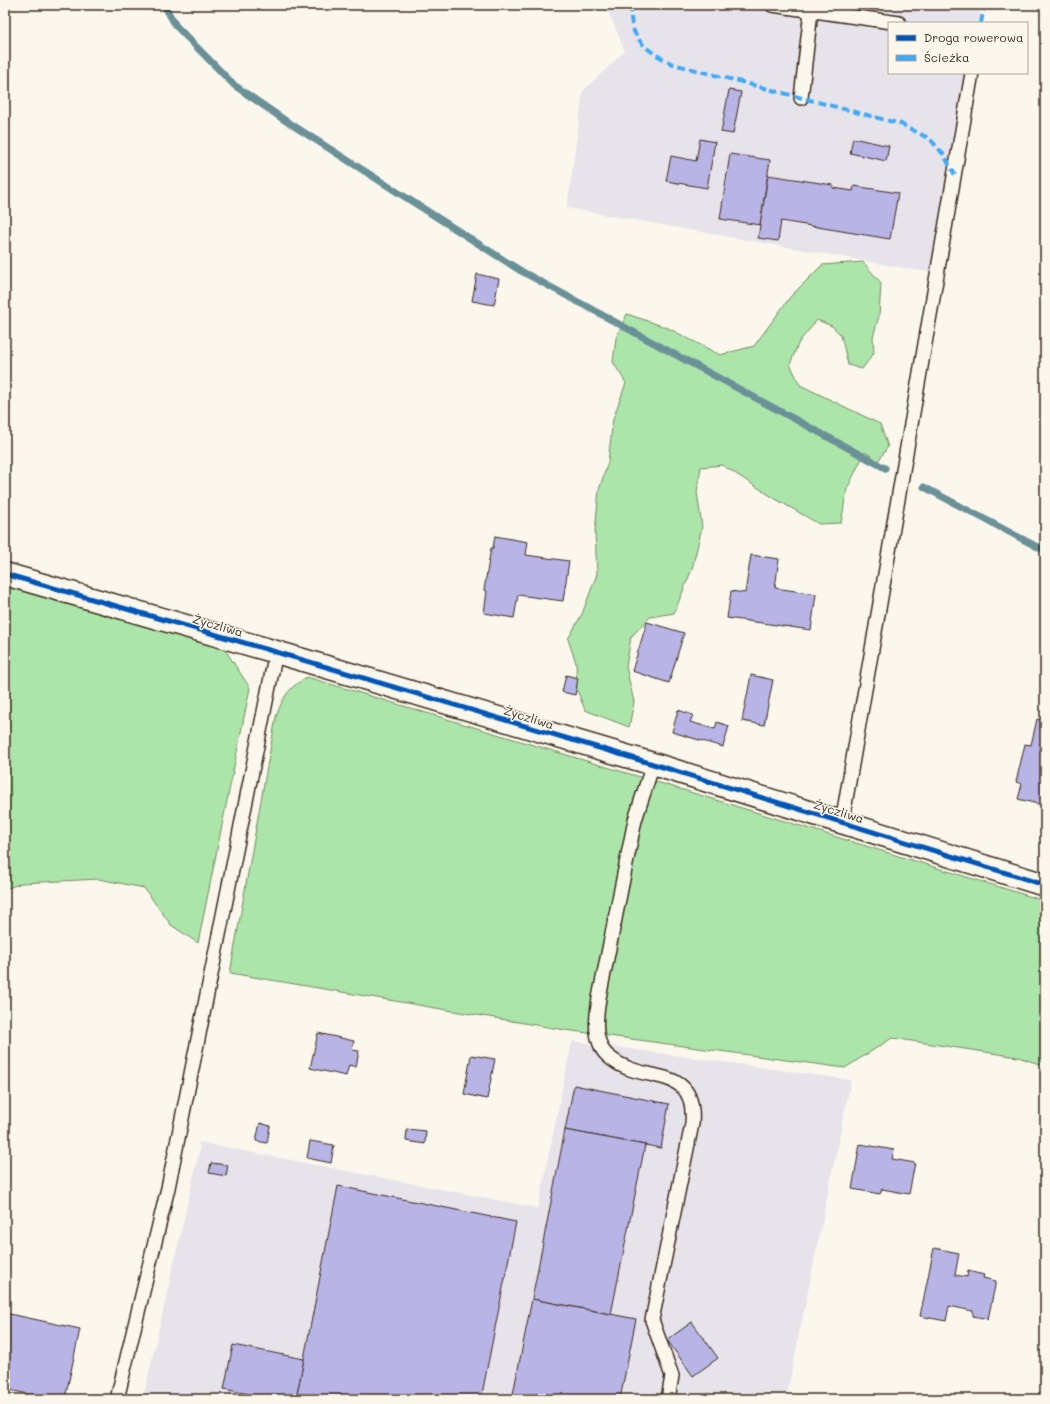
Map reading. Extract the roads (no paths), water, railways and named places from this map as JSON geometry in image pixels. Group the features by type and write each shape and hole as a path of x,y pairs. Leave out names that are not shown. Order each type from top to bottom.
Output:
{"street":[{"name":"Życzliwa","path":"5,574 276,652 653,764 1045,885"}],"lane":[{"path":"772,5 892,22"},
{"path":"801,98 811,11"},
{"path":"842,822 972,74"},
{"path":"117,1399 168,1188 276,652"},
{"path":"653,764 635,820 599,998 596,1028 600,1044 608,1057 618,1064 637,1072 675,1080 682,1086 690,1097 693,1110 692,1124 652,1320 672,1376 668,1399"}],"waterway":[{"path":"164,5 176,26 234,85 283,119 521,271 885,468"},
{"path":"924,487 1045,551"}]}
